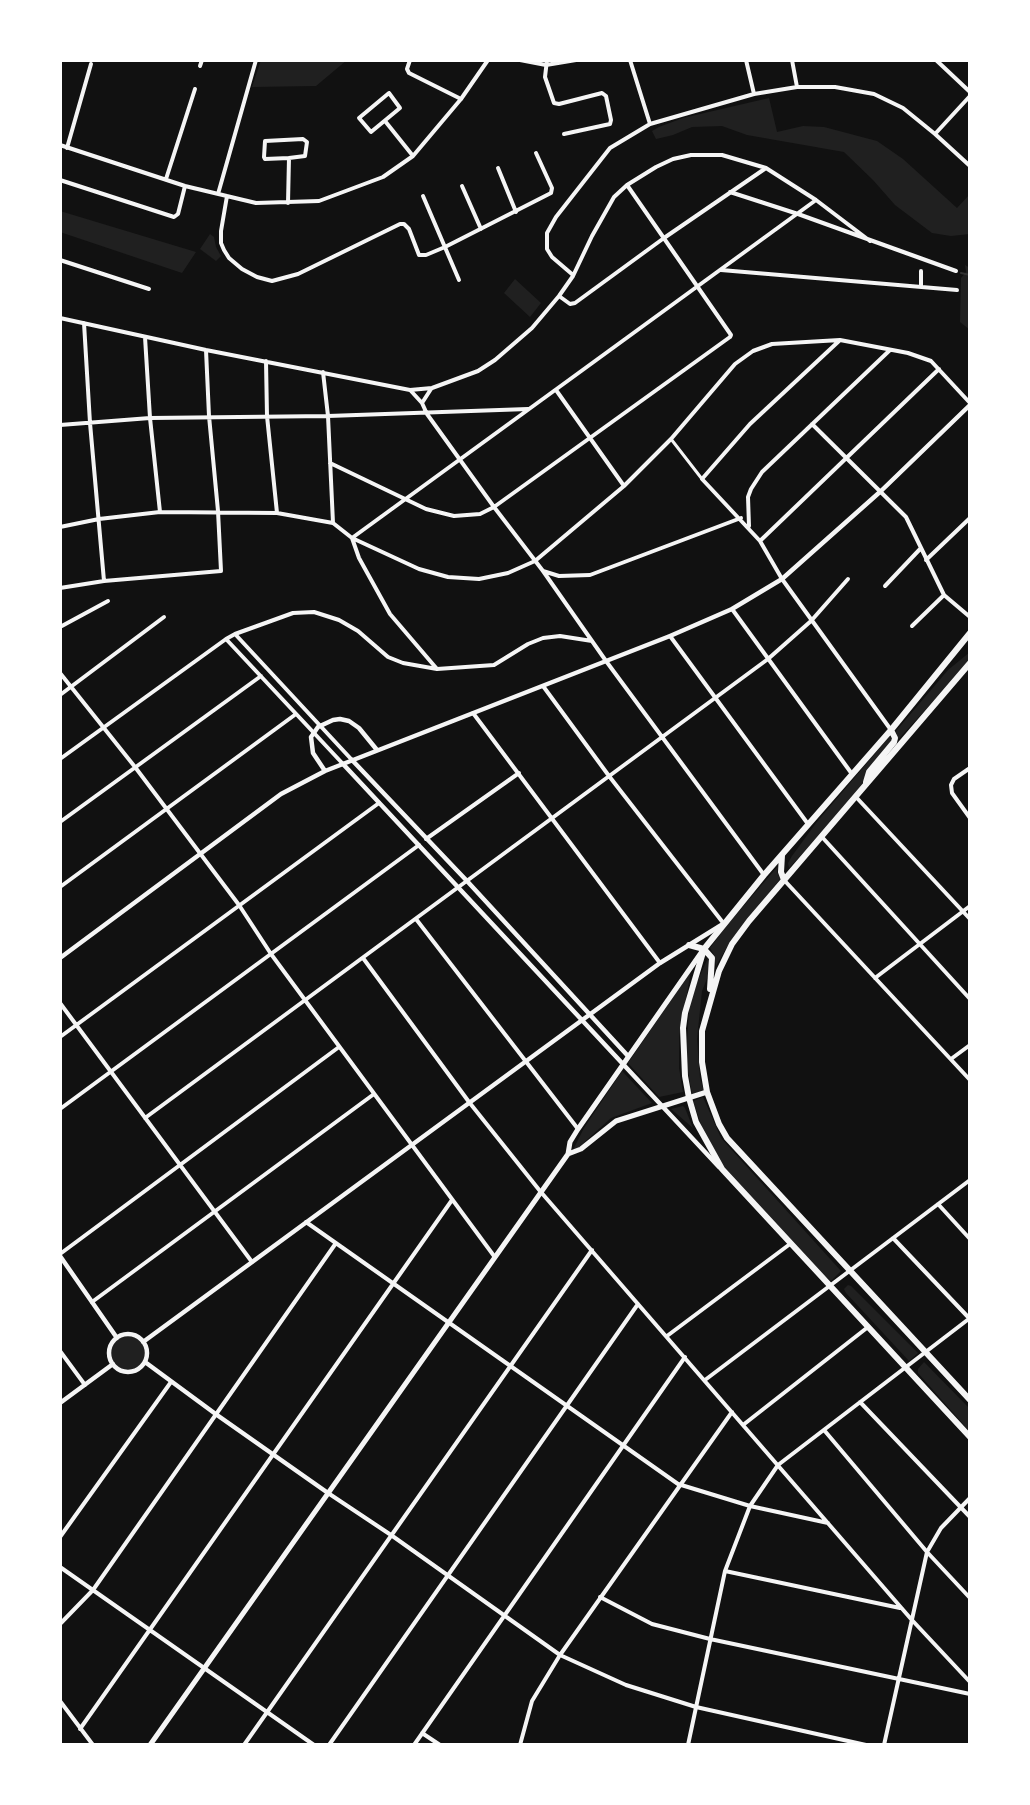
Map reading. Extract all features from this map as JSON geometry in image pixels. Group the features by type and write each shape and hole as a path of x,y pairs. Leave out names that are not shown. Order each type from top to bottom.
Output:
{"main road":[{"path":"150,1745 568,1154 570,1142 578,1129 704,949 764,875 891,730 970,633"},
{"path":"970,663 749,921 732,944 719,971 702,1030 702,1062 707,1092 727,1138 970,1400"},
{"path":"863,789 869,772 894,742 895,738 891,730"},
{"path":"782,855 784,880"},
{"path":"689,945 704,949 712,958 710,999"},
{"path":"704,949 685,1012 683,1028 685,1076 696,1122 722,1169 970,1437"},
{"path":"568,1154 581,1149 616,1121 707,1092"}],"street":[{"path":"200,66 202,60"},
{"path":"218,194 256,60"},
{"path":"410,60 407,70 461,99"},
{"path":"60,145 185,186 256,203 319,201 383,177 413,156 461,99 488,60"},
{"path":"520,60 546,63 576,60"},
{"path":"630,60 650,124"},
{"path":"746,60 754,94"},
{"path":"792,60 797,87"},
{"path":"935,134 970,94 936,60"},
{"path":"546,63 544,77 555,104 600,93 606,96 611,123 564,134"},
{"path":"67,148 92,64"},
{"path":"573,276 546,249 547,233 556,217 603,155 616,144 650,124 754,94 797,87 835,87 874,94 903,108 970,166"},
{"path":"166,179 195,89"},
{"path":"389,93 400,108 385,121 371,132 359,118 389,93"},
{"path":"385,121 413,156"},
{"path":"303,139 306,141 305,156 289,158 266,159 264,157 265,141 303,139"},
{"path":"227,196 221,231 222,247 229,258 257,278 278,280 298,274 400,224 404,224 409,229 417,254 424,256 445,247 552,192 536,153"},
{"path":"60,318 206,350 410,390 432,388 478,371 495,360 532,328 573,276 606,208 627,185 673,159 691,155 731,157 766,168 816,200 870,241"},
{"path":"288,203 289,158"},
{"path":"498,168 516,212"},
{"path":"559,296 568,303 575,303 766,168"},
{"path":"60,180 174,217 178,214 185,186"},
{"path":"330,463 404,500 426,508 454,516 480,514 494,507 728,339 731,335 627,185"},
{"path":"462,186 481,229"},
{"path":"729,192 798,214 956,271"},
{"path":"423,196 459,280"},
{"path":"352,538 816,200"},
{"path":"60,260 149,289"},
{"path":"721,270 957,290"},
{"path":"921,271 921,286"},
{"path":"84,323 104,581"},
{"path":"145,336 150,418 160,512"},
{"path":"702,479 750,424 840,340"},
{"path":"60,527 99,519 160,512 277,513 333,523 352,538 419,569 448,577 479,579 495,577 523,568 535,561 624,486 671,439 735,364 753,351 772,344 840,340 919,356 940,369 970,404 881,491 782,579 732,609 670,636 325,771 282,794 60,958"},
{"path":"60,588 104,581 221,571 206,350"},
{"path":"749,526 748,497 756,480 890,350"},
{"path":"266,361 267,416 277,513"},
{"path":"760,541 940,369"},
{"path":"323,372 328,416 333,523"},
{"path":"422,403 432,388"},
{"path":"410,390 422,403 427,414 494,507 764,875"},
{"path":"556,390 624,486"},
{"path":"60,426 150,418 427,414 529,409"},
{"path":"812,424 906,517 944,595 970,617"},
{"path":"671,439 702,479 749,526 811,621 891,730"},
{"path":"543,571 559,576 590,575 741,518"},
{"path":"926,560 970,518"},
{"path":"352,538 359,558 390,614 437,669"},
{"path":"885,586 921,548"},
{"path":"145,1118 768,659 811,621 848,579"},
{"path":"912,626 944,595"},
{"path":"60,627 108,601"},
{"path":"732,609 852,774"},
{"path":"60,759 226,639 286,614 314,612 348,625 388,657 403,663 437,669 494,665 528,644 543,638 560,636 592,641"},
{"path":"60,694 164,617"},
{"path":"235,634 628,1056"},
{"path":"670,636 809,824"},
{"path":"226,639 622,1065 722,1169"},
{"path":"60,673 135,766 200,853 271,954 494,1256"},
{"path":"60,822 261,676"},
{"path":"143,1342 660,963 724,924 609,777 543,686"},
{"path":"473,713 660,963"},
{"path":"60,887 296,714"},
{"path":"325,771 313,753 311,737 321,726 340,719 349,721 359,728 377,750"},
{"path":"970,768 951,785 952,793 970,818"},
{"path":"426,838 519,773"},
{"path":"856,797 970,919"},
{"path":"60,1037 379,803"},
{"path":"822,837 970,999"},
{"path":"60,1110 419,846"},
{"path":"784,880 970,1080"},
{"path":"875,978 970,906"},
{"path":"416,919 578,1129"},
{"path":"363,958 469,1102 540,1191 901,1608 970,1682"},
{"path":"60,1003 252,1262"},
{"path":"951,1060 970,1045"},
{"path":"117,1338 60,1255 339,1047"},
{"path":"92,1302 374,1094"},
{"path":"705,1381 970,1180"},
{"path":"80,1729 452,1200"},
{"path":"938,1204 970,1239"},
{"path":"306,1222 681,1485 750,1506 828,1524"},
{"path":"688,1745 725,1571 750,1506 778,1465 970,1318 893,1238"},
{"path":"60,1624 93,1590 336,1243"},
{"path":"667,1336 790,1244"},
{"path":"244,1745 592,1251"},
{"path":"329,1745 638,1304"},
{"path":"743,1425 868,1327"},
{"path":"122,1335 134,1335 143,1342 147,1352 145,1362 136,1371 123,1371 113,1364 109,1353 110,1347 117,1338 122,1335"},
{"path":"60,1351 85,1385"},
{"path":"414,1745 685,1358"},
{"path":"145,1362 273,1455 391,1535 560,1655 626,1685 696,1707 866,1745"},
{"path":"60,1403 113,1364"},
{"path":"60,1537 171,1382"},
{"path":"860,1402 970,1517"},
{"path":"520,1745 532,1701 560,1655 732,1412"},
{"path":"824,1430 927,1552 970,1598"},
{"path":"884,1745 927,1552 941,1528 970,1498"},
{"path":"60,1567 314,1745"},
{"path":"725,1571 901,1608"},
{"path":"600,1597 652,1624 710,1639 970,1694"},
{"path":"60,1701 93,1745"},
{"path":"422,1732 440,1745"}],"shaded area":[{"path":"261,60 347,60 316,86 252,87"},
{"path":"769,98 777,132 803,126 824,127 877,141 903,159 957,208 970,194 970,234 951,236 932,233 895,205 844,152 747,135 722,126 692,127 656,139 652,131 683,118"},
{"path":"60,211 196,252 182,273 60,232"},
{"path":"210,234 214,237 221,256 216,261 200,249"},
{"path":"965,265 970,268 970,330 960,322 961,278 966,272"},
{"path":"515,279 541,303 530,317 504,293"},
{"path":"970,652 970,659 951,682 893,745 897,737 896,731 948,670"},
{"path":"890,736 892,741 847,805 789,868 788,863 792,856 816,823"},
{"path":"779,865 777,872 780,879 727,947 716,966 710,948"},
{"path":"708,958 710,971 702,991 697,1039 700,1078 704,1091 692,1094 687,1066 689,1007"},
{"path":"691,971 679,1037 679,1068 683,1092 659,1097 628,1063"},
{"path":"622,1071 652,1103 611,1118 573,1150 584,1128"},
{"path":"703,1097 721,1138 841,1271 831,1281 813,1266 722,1164 703,1130 693,1101"},
{"path":"683,1106 685,1108 693,1128 671,1109"},
{"path":"848,1285 918,1353 909,1361 846,1293 844,1289"},
{"path":"128,1336 140,1341 145,1353 140,1365 128,1370 116,1365 111,1353 116,1341"},
{"path":"924,1362 970,1409 970,1432 918,1373 918,1369"}],"waterway":[{"path":"961,273 970,275"}]}
